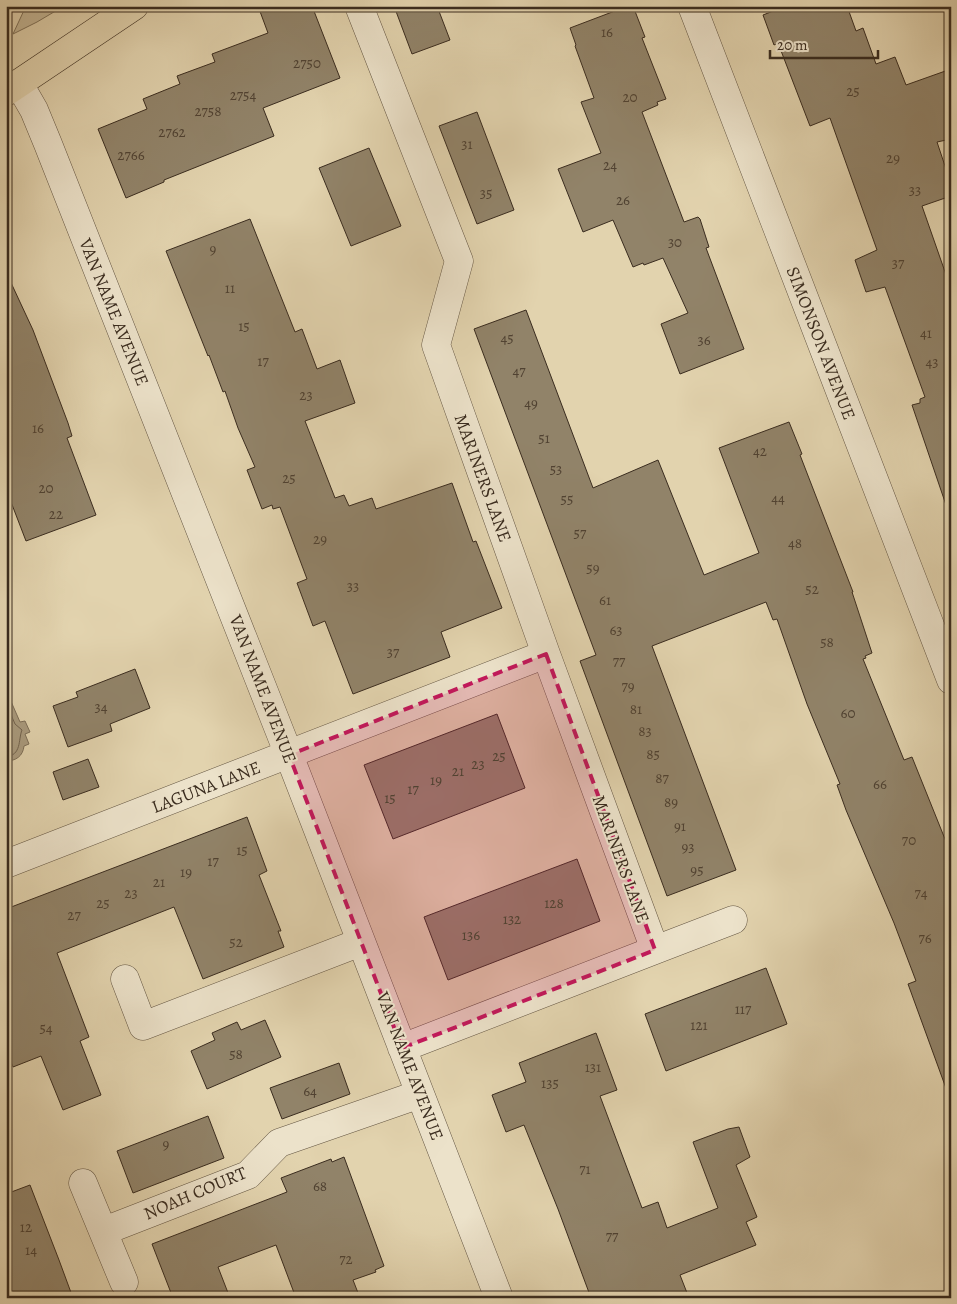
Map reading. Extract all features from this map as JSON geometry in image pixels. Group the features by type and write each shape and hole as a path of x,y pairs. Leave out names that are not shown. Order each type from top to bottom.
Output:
{"main road":[{"path":"12,88 134,6"}],"street":[{"name":"MARINERS LANE","path":"359,6 459,261 436,345 546,654 655,950"},
{"name":"SIMONSON AVENUE","path":"692,6 951,680"},
{"name":"VAN NAME AVENUE","path":"12,88 34,110 45,137 289,755 499,1298"},
{"name":"LAGUNA LANE","path":"6,864 546,654"},
{"path":"402,1048 733,920"},
{"path":"125,979 143,1026 361,942"},
{"name":"NOAH COURT","path":"104,1230 248,1175 279,1143 420,1094"},
{"path":"83,1183 124,1282"}],"highlighted area":[{"path":"546,654 655,950 402,1048 289,755"}],"shaded area":[{"path":"26,6 64,6 13,34"}],"water":[{"path":"6,690 20,722 25,721 30,732 25,734 29,744 24,746 21,755 16,759 6,761"}],"building":[{"path":"258,6 312,6 340,78 263,108 274,136 164,180 164,182 126,198 98,129 147,109 143,99 180,84 177,76 215,62 212,54 268,33"},
{"path":"394,6 437,6 450,40 412,54"},
{"path":"628,6 633,6 645,37 642,38 666,99 657,102 658,105 642,112 684,222 698,217 700,219 709,247 706,248 744,349 680,374 661,324 688,313 663,258 633,267 613,220 583,232 558,169 601,153 581,102 594,98 570,28"},
{"path":"786,6 847,6 856,31 863,28 876,64 895,57 906,85 951,69 951,139 937,142 951,184 951,196 922,206 951,289 951,504 946,505 912,405 920,403 920,399 925,397 885,287 866,292 855,260 877,250 830,118 810,126 778,43 774,45 763,15"},
{"path":"477,112 514,210 477,224 439,126"},
{"path":"369,148 401,226 351,246 319,168"},
{"path":"250,219 295,332 302,329 317,369 340,360 355,403 305,421 335,498 344,495 349,506 372,498 376,509 452,483 473,542 476,541 502,608 441,632 450,657 353,694 325,621 313,626 297,583 307,579 280,507 273,509 272,505 262,509 247,470 255,467 166,251"},
{"path":"6,272 33,330 68,423 72,436 67,438 96,515 26,541 6,489"},
{"path":"526,310 593,488 658,460 704,575 759,553 719,448 789,422 853,592 872,653 863,659 904,760 912,757 951,854 951,1091 947,1091 908,984 916,981 894,923 846,810 837,785 840,784 807,704 777,619 773,620 766,602 652,646 736,870 667,896 580,661 596,655 474,329"},
{"path":"135,669 150,708 110,724 112,731 68,747 53,706 78,697 76,692"},
{"path":"497,714 525,788 393,839 364,765"},
{"path":"88,759 99,787 63,800 53,772"},
{"path":"247,817 267,871 259,875 281,931 278,931 284,947 203,979 174,907 57,953 89,1037 80,1041 101,1095 63,1110 41,1056 13,1067 6,1049 6,909"},
{"path":"577,859 600,921 448,980 424,917"},
{"path":"766,968 787,1024 666,1071 645,1014"},
{"path":"265,1020 281,1057 207,1089 191,1051 215,1040 212,1033 237,1022 241,1030"},
{"path":"596,1033 617,1090 600,1096 642,1208 658,1202 667,1228 718,1208 693,1142 728,1129 739,1127 750,1157 736,1165 757,1217 746,1222 756,1245 680,1275 689,1298 591,1298 524,1125 506,1132 492,1095 526,1082 519,1063"},
{"path":"339,1063 350,1094 282,1119 270,1088"},
{"path":"208,1116 224,1158 133,1193 117,1151"},
{"path":"344,1157 384,1266 375,1270 376,1272 353,1280 360,1298 296,1298 276,1245 218,1267 230,1298 173,1298 152,1244 287,1192 281,1178 331,1159 332,1162"},
{"path":"30,1185 73,1298 6,1298 6,1194"}]}
